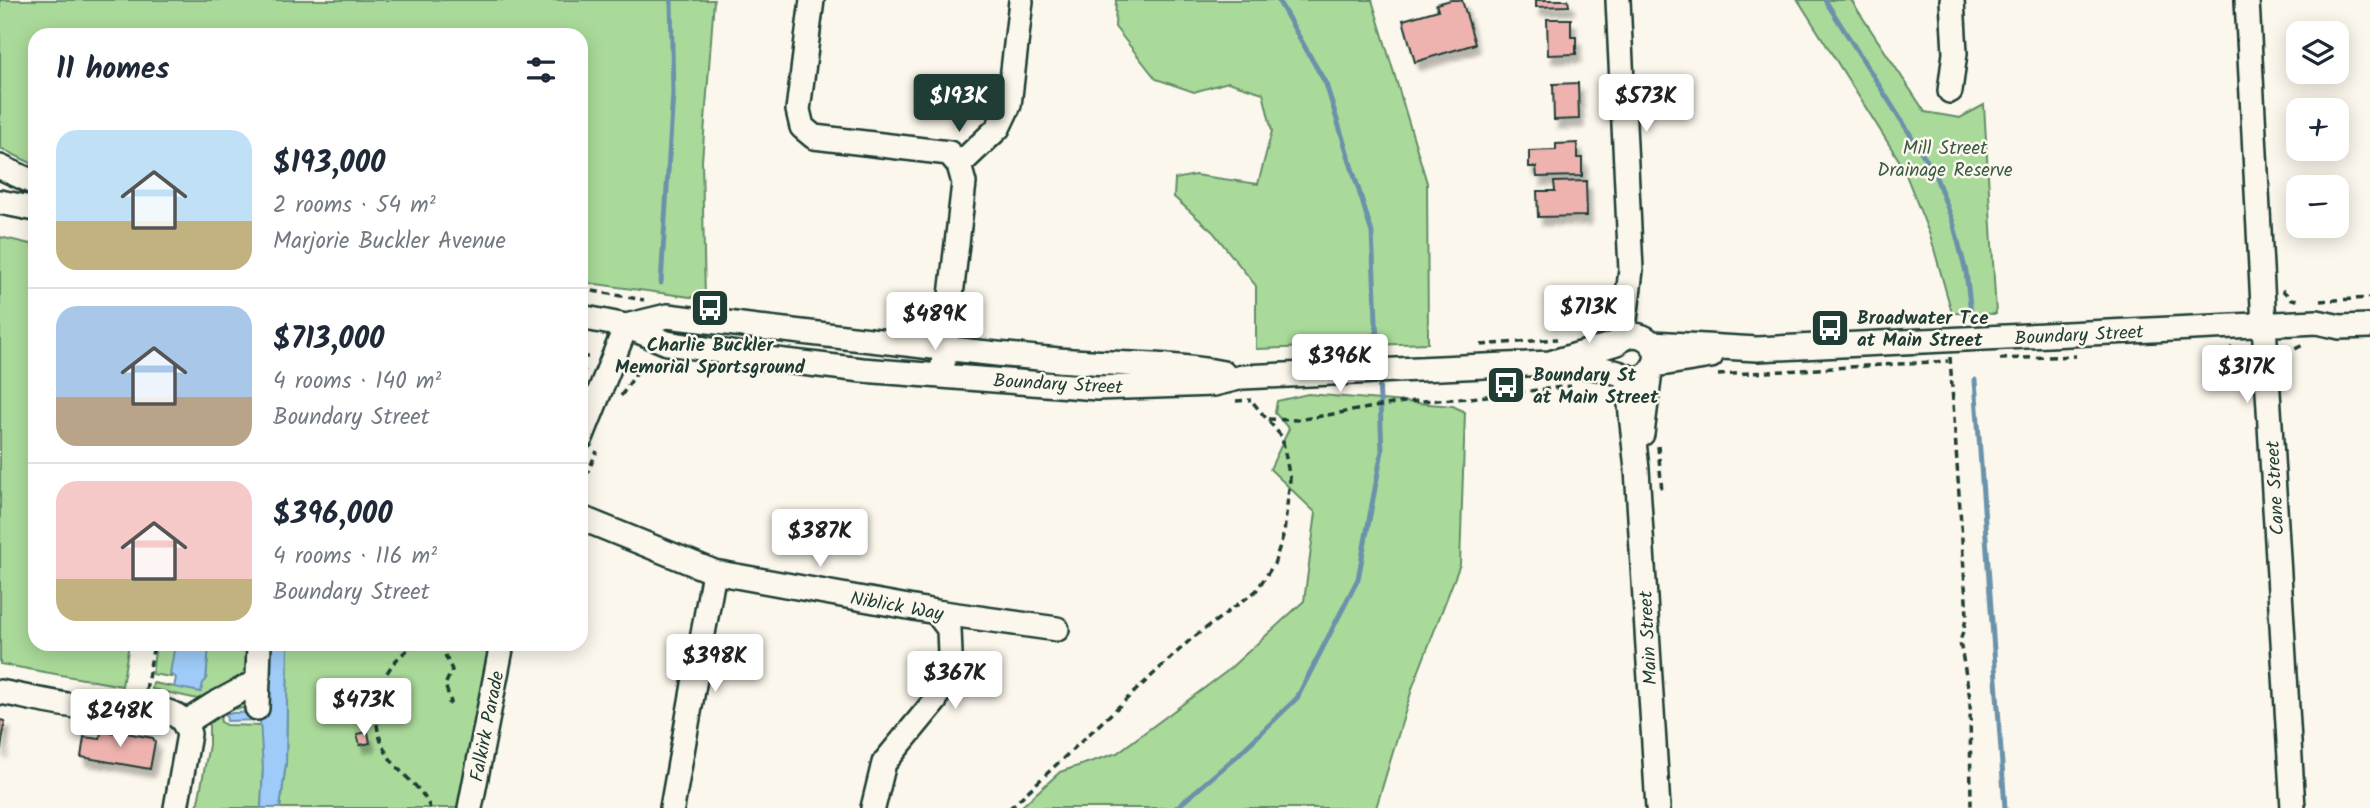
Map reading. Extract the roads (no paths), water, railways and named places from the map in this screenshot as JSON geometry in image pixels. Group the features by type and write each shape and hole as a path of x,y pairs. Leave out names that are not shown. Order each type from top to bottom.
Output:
{"street":[{"path":"812,0 798,110 802,127 814,137 949,153 959,165 964,183 943,375"},
{"name":"Main Street","path":"1618,0 1631,270 1651,354 1637,469"},
{"path":"1951,91 1955,53 1952,0"},
{"name":"Cane Street","path":"2248,0 2264,326 2293,808"},
{"path":"959,165 998,128 1009,105 1021,1"},
{"path":"0,167 28,180"},
{"path":"0,202 28,208"},
{"name":"Main Street","path":"1620,340 1631,270"},
{"name":"Boundary Street","path":"2313,309 2340,327 2370,326"},
{"name":"Boundary Street","path":"1651,354 1757,349 1953,352 2264,326 2313,309 2340,314 2370,312"},
{"name":"Boundary Street","path":"626,326 667,316 1095,364 1202,369 1243,377"},
{"name":"Boundary Street","path":"588,318 626,326 667,343 776,360 862,370 1097,388 1214,384 1243,377 1550,363 1640,378 1651,354"},
{"path":"589,444 626,326"},
{"name":"Boundary Street","path":"1550,363 1635,334 1651,354"},
{"path":"1620,340 1613,356 1616,368 1624,375"},
{"name":"Main Street","path":"1624,375 1637,469 1658,808"},
{"name":"Niblick Way","path":"588,522 714,572 936,612 1057,629"},
{"path":"672,808 714,572"},
{"path":"873,808 884,763 936,701 950,654 949,629 936,612"},
{"path":"257,708 259,651"},
{"name":"Falkirk Parade","path":"470,808 501,651"},
{"path":"185,723 212,705 258,681"},
{"path":"0,692 85,707 118,706 168,712 177,716 185,723 189,734 176,808"}],"water":[{"path":"174,651 208,651 206,680 201,692 174,687 176,678 170,674"},
{"path":"264,651 288,651 286,763 280,808 261,808 263,768 260,720 227,721 226,715 232,713 260,712"}],"waterway":[{"path":"661,283 673,93 671,0"},
{"path":"1278,0 1326,84 1372,233 1378,364"},
{"path":"1825,0 1934,172 1953,222 1966,272 1971,313"},
{"path":"1176,808 1238,755 1297,698 1358,579 1382,451 1379,377"},
{"path":"1975,380 2005,808"}],"place":[{"name":"Charlie Buckler Memorial Sportsground","path":"710,308"},
{"name":"Broadwater Tce at Main Street","path":"1830,328"},
{"name":"Boundary St at Main Street","path":"1506,385"}],"park label":[{"name":"Mill Street Drainage Reserve","path":"1945,158"}]}
